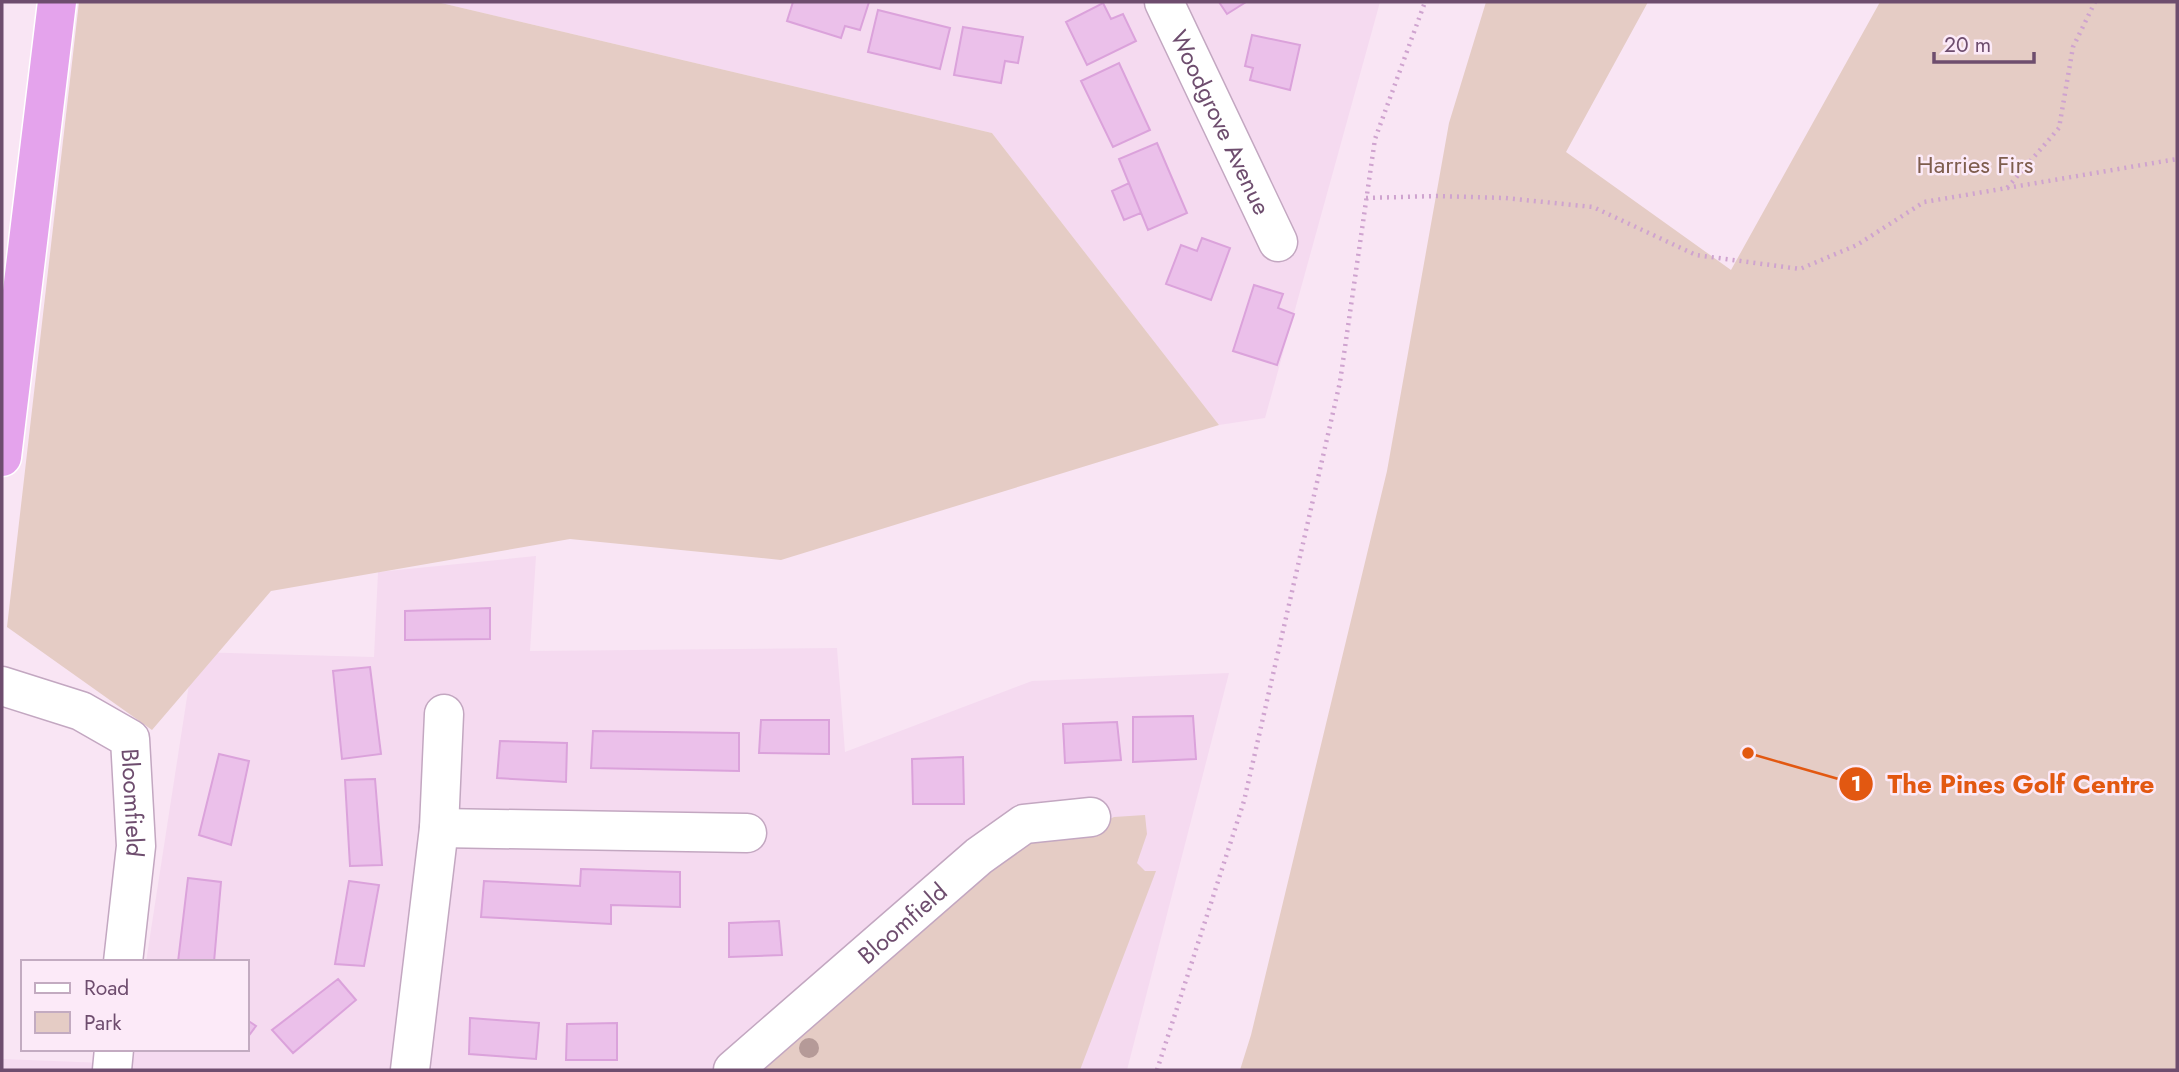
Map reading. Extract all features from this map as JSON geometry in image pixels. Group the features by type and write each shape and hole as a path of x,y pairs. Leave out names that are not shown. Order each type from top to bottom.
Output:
{"highway":[{"path":"2,457 57,2"}],"street":[{"name":"Woodgrove Avenue","path":"1164,2 1278,242"},
{"name":"Bloomfield","path":"2,686 81,711 130,739 136,846 123,960"},
{"path":"410,1070 439,828 444,714"},
{"name":"Bloomfield","path":"733,1070 979,856 1024,824 1091,817"},
{"path":"439,828 747,833"},
{"path":"111,1070 114,1051"}],"path":[{"path":"1157,1070 1244,801 1340,382 1375,139 1425,2"},
{"path":"2007,188 2059,128 2073,47 2095,2"},
{"path":"1366,198 1505,198 1593,207 1696,255 1800,269 1857,245 1924,202 2177,159"}],"shaded area":[{"path":"437,2 1380,2 1265,418 1219,425 992,133"},
{"path":"536,556 530,651 837,648 845,752 1032,681 1229,673 1127,1070 2,1070 2,1059 130,1064 133,1051 248,1051 248,960 146,960 194,652 374,657 378,572"}],"green space":[{"path":"79,2 437,2 992,133 1219,425 781,560 570,539 271,591 152,730 7,627"},
{"name":"Harries Firs","path":"1486,2 1648,2 1566,152 1731,270 1880,2 2177,2 2177,1070 1240,1070 1251,1035 1387,471 1449,123"},
{"path":"1145,815 1147,834 1137,863 1145,871 1156,871 1080,1070 748,1070 990,860 1053,833 1088,829 1114,817"}],"building":[{"path":"793,2 869,2 860,30 845,26 841,38 787,21"},
{"path":"1219,2 1246,2 1227,14"},
{"path":"1103,3 1111,19 1123,14 1136,41 1087,65 1066,22"},
{"path":"878,10 950,28 940,69 868,52"},
{"path":"963,27 1023,37 1018,63 1005,61 1001,83 954,75"},
{"path":"1252,35 1300,45 1290,90 1250,80 1253,68 1245,66"},
{"path":"1119,63 1150,130 1113,147 1081,81"},
{"path":"1157,143 1187,213 1148,230 1119,159"},
{"path":"1129,183 1141,213 1124,220 1112,191"},
{"path":"1202,238 1230,248 1211,300 1166,284 1181,245 1197,251"},
{"path":"1254,285 1283,294 1278,308 1294,314 1277,365 1233,351"},
{"path":"490,608 490,639 405,640 405,611"},
{"path":"370,667 381,754 342,759 333,671"},
{"path":"1193,716 1196,759 1133,762 1133,717"},
{"path":"761,720 829,720 829,754 759,753"},
{"path":"1117,722 1121,760 1065,763 1063,724"},
{"path":"593,731 739,733 739,771 591,768"},
{"path":"500,741 567,743 566,782 497,778"},
{"path":"219,754 249,761 231,845 199,835"},
{"path":"963,757 964,804 913,804 912,759"},
{"path":"375,779 382,865 350,866 345,780"},
{"path":"581,869 680,872 680,907 611,905 611,924 481,917 484,881 580,886"},
{"path":"188,878 221,882 214,960 178,960"},
{"path":"349,881 379,885 364,966 335,964"},
{"path":"779,921 782,955 729,957 729,923"},
{"path":"338,979 356,1000 293,1053 272,1030"},
{"path":"470,1018 539,1023 536,1059 469,1054"},
{"path":"248,1021 256,1026 248,1037"},
{"path":"617,1023 617,1060 566,1060 567,1024"}],"place":[{"name":"The Pines Golf Centre","path":"1748,753"}]}
